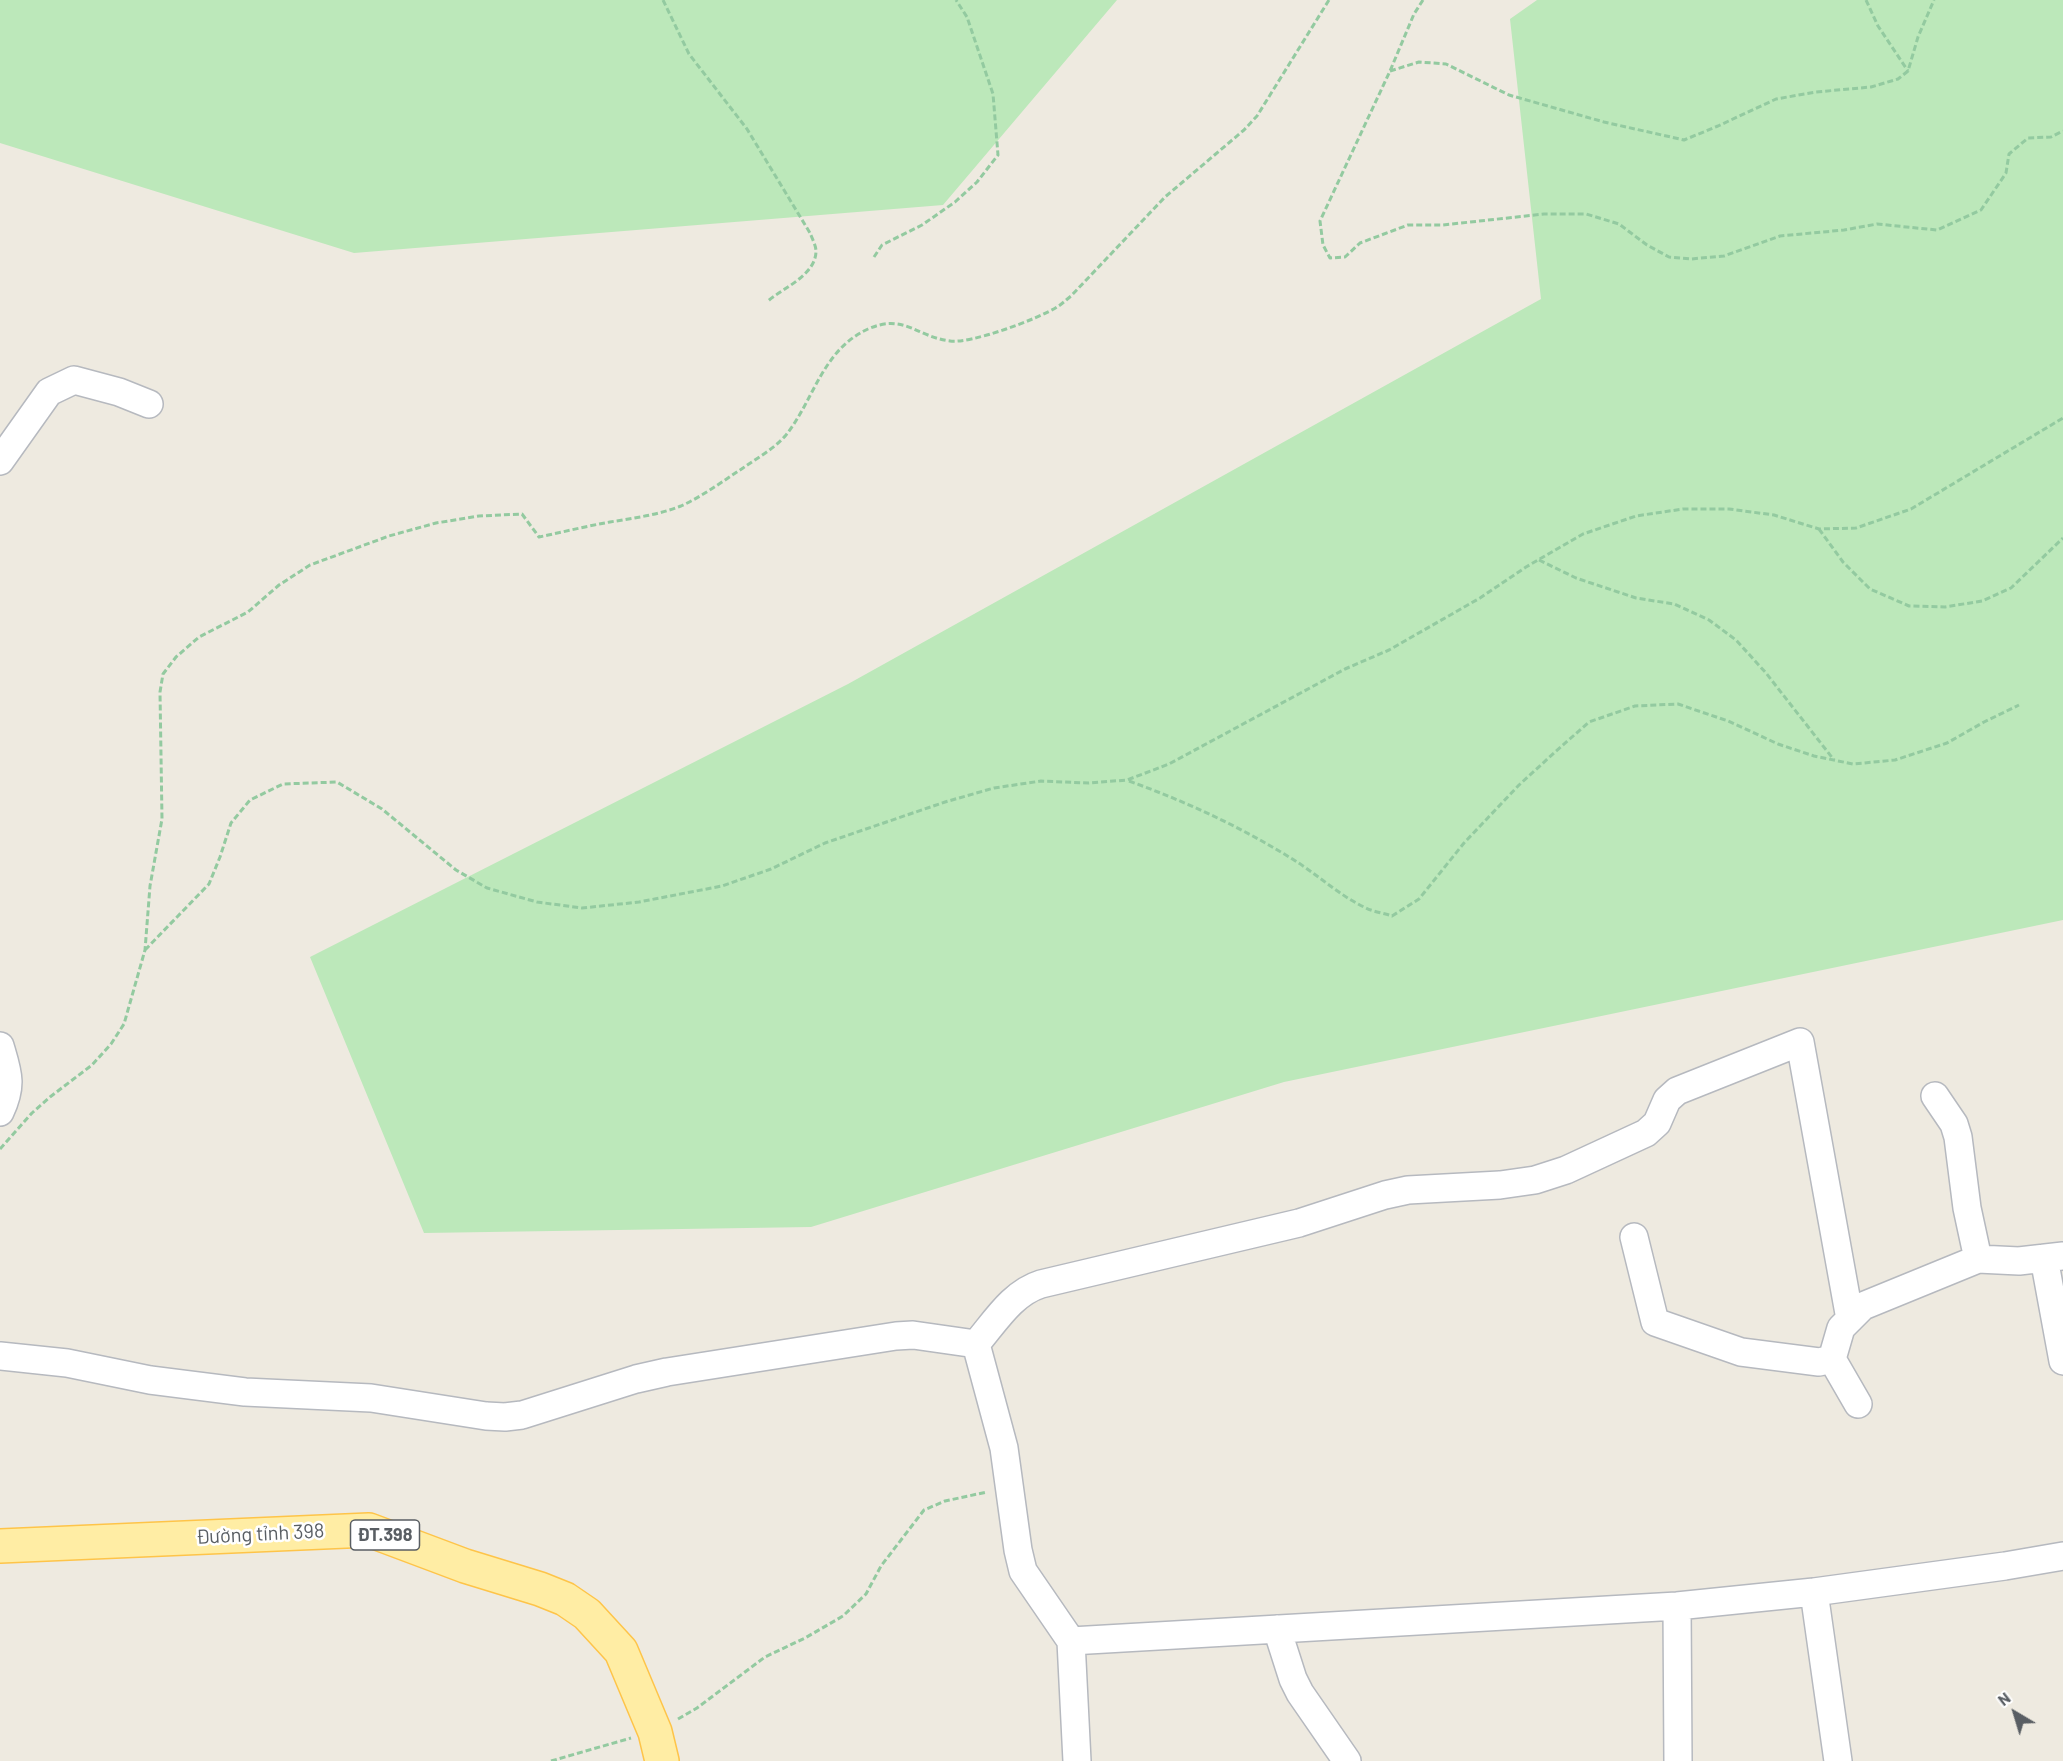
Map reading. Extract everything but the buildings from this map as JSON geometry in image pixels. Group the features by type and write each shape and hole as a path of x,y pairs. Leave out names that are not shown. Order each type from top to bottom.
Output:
{"main road":[{"name":"Đường tỉnh 398","path":"0,1546 369,1530 465,1566 540,1589 565,1599 587,1614 621,1651 658,1747"}],"street":[{"path":"0,461 49,392 74,380 119,392 149,404"},
{"path":"976,1344 1027,1288 1299,1224 1385,1195 1408,1190 1500,1185 1535,1180 1566,1170 1646,1133 1657,1124 1667,1100 1677,1091 1800,1042 1850,1319"},
{"path":"0,1046 9,1085 0,1112"},
{"path":"1935,1096 1954,1124 1958,1137 1967,1208 1978,1259"},
{"path":"1634,1237 1655,1322 1741,1352 1818,1362 1832,1359"},
{"path":"1858,1404 1832,1359 1841,1328 1863,1306 1978,1259 2019,1261 2053,1257 2063,1361"},
{"path":"0,1356 67,1363 150,1380 209,1388 371,1398 505,1417 667,1372 885,1338 913,1335 976,1344"},
{"path":"976,1344 1005,1448 1018,1550 1023,1571 1071,1641 1077,1761"},
{"path":"1071,1641 1677,1606 1814,1592 2063,1556"},
{"path":"1814,1592 1838,1761"},
{"path":"1677,1606 1678,1761"},
{"path":"1277,1629 1300,1694 1347,1761"}],"path":[{"path":"663,0 689,54 747,129 810,233 816,251 813,265 796,281 768,301"},
{"path":"874,257 882,245 922,225 955,202 977,182 998,155 993,94 967,17 956,0"},
{"path":"0,1149 50,1096 92,1065 111,1044 124,1024 145,950 150,886 162,819 160,692 163,674 176,657 199,637 248,612 279,585 310,565 417,528 479,516 522,514 540,537 631,520 680,506 699,497 773,447 786,434 829,362 842,347 866,330 885,322 906,326 937,339 952,342 968,341 1056,308 1071,296 1165,197 1244,130 1257,116 1329,0"},
{"path":"1423,0 1414,14 1320,221 1323,245 1330,258 1345,257 1360,243 1408,225 1443,225 1544,214 1586,214 1619,224 1669,256 1691,259 1724,256 1780,236 1844,230 1877,224 1936,230 1981,210 2006,173 2009,154 2028,138 2051,136 2063,131"},
{"path":"1866,0 1878,26 1908,71"},
{"path":"1390,71 1419,62 1446,64 1509,95 1593,119 1684,140 1776,99 1816,92 1871,87 1898,79 1908,71 1918,37 1934,0"},
{"path":"145,950 208,884 231,823 250,800 283,784 337,782 382,809 456,870 487,888 537,902 582,908 639,902 722,886 771,869 825,843 945,802 994,788 1041,781 1089,783 1128,780 1168,764 1345,669 1389,650 1480,598 1583,534 1636,516 1683,509 1729,509 1774,515 1819,530 1856,528 1911,509 2063,418"},
{"path":"1819,530 1843,562 1870,589 1909,606 1945,607 1982,601 2011,588 2063,538"},
{"path":"1539,560 1576,578 1636,598 1674,604 1708,620 1736,640 1766,673 1834,760"},
{"path":"1128,780 1218,817 1295,861 1337,891 1367,908 1392,916 1419,900 1464,843 1519,785 1589,722 1635,706 1678,704 1728,721 1778,744 1814,756 1853,764 1895,760 1947,743 2019,705"},
{"path":"551,1761 658,1747 697,1708 765,1657 843,1616 866,1594 881,1566 924,1510 945,1501 1009,1487"}],"green space":[{"path":"0,0 1117,0 943,205 354,253 0,143"},
{"path":"1537,0 2063,0 2063,920 1284,1082 811,1227 424,1233 310,957 848,684 1541,299 1510,19"}]}
